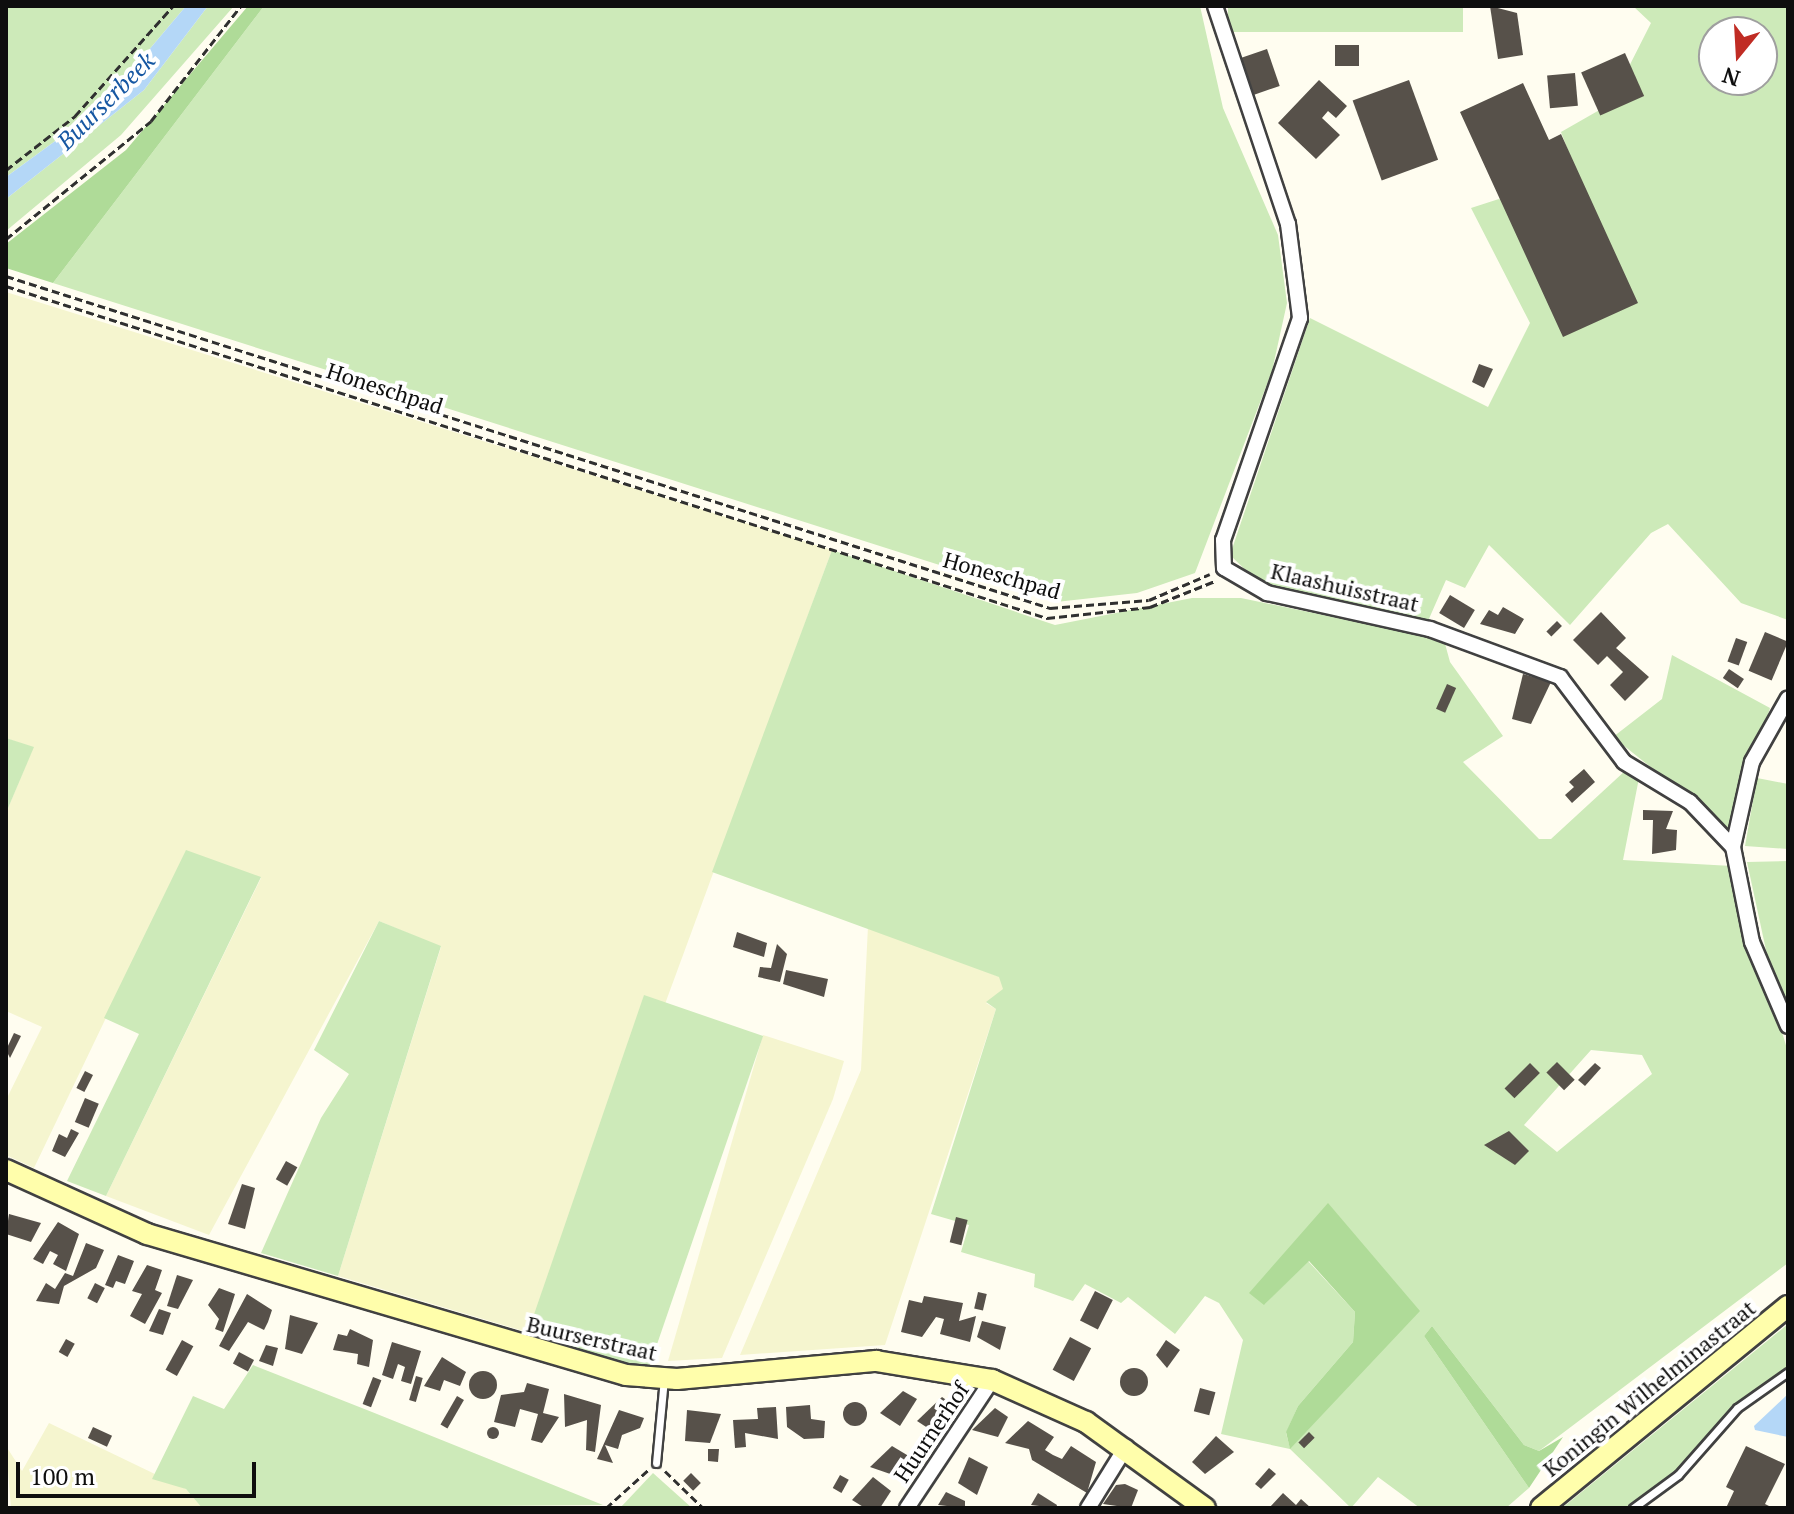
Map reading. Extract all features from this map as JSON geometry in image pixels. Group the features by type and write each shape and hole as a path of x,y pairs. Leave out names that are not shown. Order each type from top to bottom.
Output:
{"main road":[{"name":"Buurserstraat","path":"6,1170 147,1234 573,1363 664,1379 843,1361 915,1364 992,1380 1036,1395 1126,1447 1205,1508"},
{"name":"Koningin Wilhelminastraat","path":"1541,1508 1788,1306"}],"street":[{"path":"1215,6 1288,224 1300,318 1223,540 1224,568"},
{"name":"Klaashuisstraat","path":"1224,568 1267,593 1430,629 1560,677 1624,762 1690,802 1733,847"},
{"path":"1788,698 1752,762 1733,847 1752,942 1788,1026"},
{"name":"Huurnerhof","path":"907,1508 992,1380"},
{"path":"1088,1508 1126,1447"}],"lane":[{"path":"1633,1508 1678,1475 1737,1408 1788,1372"},
{"path":"656,1463 664,1379"}],"path":[{"path":"6,170 75,116 173,6"},
{"path":"6,239 151,121 241,6"},
{"name":"Honeschpad","path":"6,276 1050,608 1149,600 1224,568"},
{"name":"Honeschpad","path":"6,286 1047,618 1150,607 1212,585 1224,568"},
{"path":"606,1508 656,1463 703,1508"}],"green space":[{"path":"6,6 186,6 99,109 6,177"},
{"path":"208,6 234,6 121,135 6,231 6,199 144,90"},
{"path":"248,6 264,6 53,283 6,268 6,244 126,150"},
{"path":"264,6 1200,6 1223,108 1278,235 1287,303 1272,371 1195,573 1137,593 1056,602 53,283"},
{"path":"1228,6 1463,6 1463,32 1228,32"},
{"path":"1633,6 1788,6 1788,620 1741,603 1668,524 1651,533 1570,625 1489,545 1465,588 1446,580 1428,621 1262,586 1230,555 1310,318 1488,407 1530,323 1471,208 1577,174 1561,132 1610,104 1651,23"},
{"path":"6,292 832,550 665,1004 644,996 537,1335 338,1276 441,947 379,921 209,1235 106,1196 261,878 186,851 34,1168 6,1155 6,1100 42,1027 6,1011 6,813 33,748 6,738"},
{"path":"832,550 1055,625 1192,598 1241,598 1444,640 1450,662 1503,736 1463,762 1539,839 1551,839 1626,770 1639,778 1623,860 1732,866 1788,1052 1788,1263 1539,1451 1524,1445 1432,1326 1424,1336 1529,1488 1506,1508 1420,1508 1378,1477 1351,1508 1290,1449 1221,1434 1243,1340 1219,1303 1205,1296 1175,1334 1128,1297 1121,1303 1085,1284 1073,1301 1034,1287 1035,1274 961,1252 969,1225 931,1214 996,1009 986,1002 1003,989 999,977 712,872","holes":["1591,1050 1642,1055 1652,1074 1557,1152 1524,1125","1328,1204 1419,1311 1290,1448 1286,1433 1298,1406 1353,1342 1355,1312 1308,1261 1264,1305"]},
{"path":"1672,655 1770,708 1732,832 1613,737 1662,699"},
{"path":"6,738 34,747 6,813"},
{"path":"1757,778 1788,784 1788,849 1745,846"},
{"path":"186,850 261,877 106,1196 67,1181 139,1034 104,1018"},
{"path":"1788,861 1788,1005 1769,964 1747,862"},
{"path":"379,921 441,946 338,1276 261,1253 321,1118 349,1074 314,1050"},
{"path":"868,926 1000,977 1004,989 986,1003 996,1009 885,1345 740,1355 861,1070"},
{"path":"644,995 763,1036 647,1373 528,1332"},
{"path":"763,1035 844,1061 833,1099 722,1358 668,1361"},
{"path":"1328,1203 1420,1311 1290,1449 1286,1432 1298,1406 1353,1342 1355,1312 1309,1261 1264,1305 1249,1293"},
{"path":"1788,1324 1788,1367 1726,1415 1664,1485 1630,1508 1562,1508"},
{"path":"1432,1326 1524,1445 1539,1451 1563,1437 1529,1488 1424,1336"},
{"path":"253,1365 603,1505 202,1508 186,1489 152,1479 193,1396 224,1409"},
{"path":"49,1423 186,1489 202,1508 11,1508 6,1446 22,1471"},
{"path":"653,1473 692,1508 620,1508"}],"water":[{"name":"Buurserbeek","path":"186,6 208,6 144,90 6,199 6,177 99,109"},
{"path":"1788,1394 1788,1437 1755,1430 1754,1426"}],"building":[{"path":"1490,6 1517,13 1523,55 1498,59"},
{"path":"1335,45 1359,45 1359,66 1335,66"},
{"path":"1267,49 1280,86 1254,95 1241,58"},
{"path":"1625,53 1644,96 1600,115 1581,73"},
{"path":"1575,73 1578,106 1550,108 1547,75"},
{"path":"1319,80 1347,106 1336,118 1328,111 1322,118 1340,135 1316,159 1278,123"},
{"path":"1409,80 1438,160 1382,180 1353,101"},
{"path":"1523,83 1549,140 1561,134 1638,303 1563,337 1460,112"},
{"path":"1479,364 1493,369 1484,388 1472,382"},
{"path":"1450,595 1475,610 1464,628 1439,613"},
{"path":"1503,607 1524,619 1515,634 1480,624 1489,610 1498,615"},
{"path":"1601,612 1626,638 1616,648 1649,677 1625,701 1610,685 1623,672 1607,656 1598,665 1573,640"},
{"path":"1557,621 1562,626 1551,637 1546,632"},
{"path":"1765,632 1788,642 1772,680 1749,671"},
{"path":"1736,638 1747,642 1739,666 1727,661"},
{"path":"1729,669 1744,679 1738,688 1723,678"},
{"path":"1523,674 1551,682 1531,724 1512,719"},
{"path":"1447,684 1456,688 1445,713 1436,709"},
{"path":"1584,769 1595,782 1572,803 1565,795 1574,787 1569,782"},
{"path":"1643,810 1673,811 1666,829 1677,830 1676,850 1652,854 1653,820 1643,820"},
{"path":"737,932 767,943 764,957 733,947"},
{"path":"777,944 787,954 780,982 758,977 760,967 771,968"},
{"path":"786,970 828,979 824,997 783,984"},
{"path":"14,1033 21,1036 10,1058 6,1050"},
{"path":"1557,1062 1575,1080 1564,1090 1546,1073"},
{"path":"1530,1063 1540,1073 1514,1098 1505,1088"},
{"path":"1595,1063 1601,1068 1585,1086 1578,1080"},
{"path":"85,1071 93,1075 84,1092 76,1088"},
{"path":"85,1098 99,1104 89,1128 75,1122"},
{"path":"71,1129 79,1133 65,1157 52,1151 59,1134 67,1138"},
{"path":"1509,1131 1529,1151 1515,1165 1484,1145"},
{"path":"286,1161 297,1167 287,1186 276,1179"},
{"path":"242,1184 255,1188 245,1229 228,1224"},
{"path":"9,1214 41,1223 31,1242 6,1234"},
{"path":"956,1217 968,1220 961,1245 950,1242"},
{"path":"58,1222 79,1234 66,1271 53,1264 58,1255 50,1251 43,1264 33,1259"},
{"path":"86,1243 104,1250 96,1268 64,1286 59,1304 36,1301 46,1283 55,1289 65,1273 73,1276"},
{"path":"118,1255 134,1261 125,1284 116,1281 113,1288 105,1285"},
{"path":"147,1265 162,1270 155,1290 162,1293 145,1324 130,1316 142,1294 132,1291"},
{"path":"177,1275 193,1280 178,1309 167,1306"},
{"path":"95,1283 105,1288 97,1303 87,1298"},
{"path":"219,1288 235,1294 223,1332 215,1329 219,1319 208,1305"},
{"path":"1095,1291 1113,1300 1098,1329 1080,1320"},
{"path":"978,1292 987,1294 983,1311 974,1309"},
{"path":"247,1294 272,1310 264,1330 248,1322 229,1351 219,1346"},
{"path":"924,1296 963,1303 959,1321 976,1316 970,1342 940,1334 944,1319 936,1317 922,1337 901,1332 909,1300 922,1303"},
{"path":"159,1309 171,1313 163,1335 149,1331"},
{"path":"290,1315 318,1323 302,1354 285,1349"},
{"path":"982,1321 1006,1327 1000,1350 977,1337"},
{"path":"350,1329 373,1340 369,1367 357,1364 358,1354 333,1350 338,1334 347,1336"},
{"path":"1070,1337 1091,1348 1074,1381 1053,1370"},
{"path":"66,1339 75,1344 67,1357 59,1352"},
{"path":"182,1340 193,1346 177,1376 166,1370"},
{"path":"1166,1340 1180,1350 1167,1368 1156,1355"},
{"path":"392,1342 421,1351 411,1384 401,1381 405,1367 398,1364 393,1379 382,1375"},
{"path":"266,1345 278,1348 273,1366 259,1361"},
{"path":"239,1352 254,1360 248,1371 233,1363"},
{"path":"442,1357 466,1372 460,1386 444,1380 440,1391 424,1386"},
{"path":"1134,1368 1144,1372 1148,1382 1144,1392 1134,1396 1124,1392 1120,1382 1124,1372"},
{"path":"483,1371 493,1375 497,1385 493,1395 483,1399 473,1395 469,1385 473,1375"},
{"path":"416,1376 423,1378 416,1402 409,1400"},
{"path":"373,1377 381,1380 371,1407 363,1404"},
{"path":"527,1383 549,1389 543,1413 559,1417 542,1443 531,1440 538,1414 520,1409 515,1427 494,1422 501,1395 524,1392"},
{"path":"1200,1388 1215,1392 1209,1415 1194,1411"},
{"path":"903,1391 917,1399 900,1426 880,1413"},
{"path":"564,1394 601,1405 595,1452 586,1450 587,1420 565,1427"},
{"path":"457,1396 464,1400 447,1429 441,1425"},
{"path":"942,1397 955,1406 937,1434 917,1421"},
{"path":"855,1402 864,1405 867,1414 864,1423 855,1426 846,1423 843,1414 846,1405"},
{"path":"810,1405 811,1419 825,1421 824,1438 804,1439 787,1427 786,1407"},
{"path":"776,1407 778,1439 745,1433 746,1447 735,1448 733,1420 758,1419 757,1408"},
{"path":"995,1408 1008,1417 998,1437 972,1430"},
{"path":"619,1410 644,1418 640,1428 622,1435 618,1449 605,1445 613,1463 597,1459"},
{"path":"687,1410 721,1414 710,1443 685,1441"},
{"path":"1028,1421 1054,1437 1045,1450 1053,1455 1062,1459 1071,1446 1096,1462 1087,1493 1032,1460 1029,1449 1005,1443"},
{"path":"93,1427 112,1436 107,1447 88,1438"},
{"path":"493,1427 499,1433 493,1439 487,1433"},
{"path":"1309,1432 1315,1438 1304,1448 1298,1443"},
{"path":"1216,1436 1234,1452 1205,1474 1192,1462"},
{"path":"892,1446 912,1458 899,1477 870,1467"},
{"path":"1746,1446 1785,1464 1765,1504 1773,1508 1726,1508 1734,1491 1726,1487"},
{"path":"708,1449 719,1449 718,1462 708,1461"},
{"path":"969,1457 988,1467 977,1495 958,1483"},
{"path":"1269,1468 1276,1474 1261,1489 1255,1484"},
{"path":"691,1473 701,1483 693,1491 683,1481"},
{"path":"840,1475 849,1480 841,1493 833,1488"},
{"path":"873,1477 891,1491 880,1508 865,1508 852,1500"},
{"path":"1125,1484 1138,1490 1131,1508 1103,1504 1116,1485"},
{"path":"946,1492 965,1501 965,1508 938,1505"},
{"path":"1038,1493 1057,1505 1056,1508 1031,1505"},
{"path":"1283,1493 1296,1505 1301,1499 1311,1508 1269,1508"}]}
